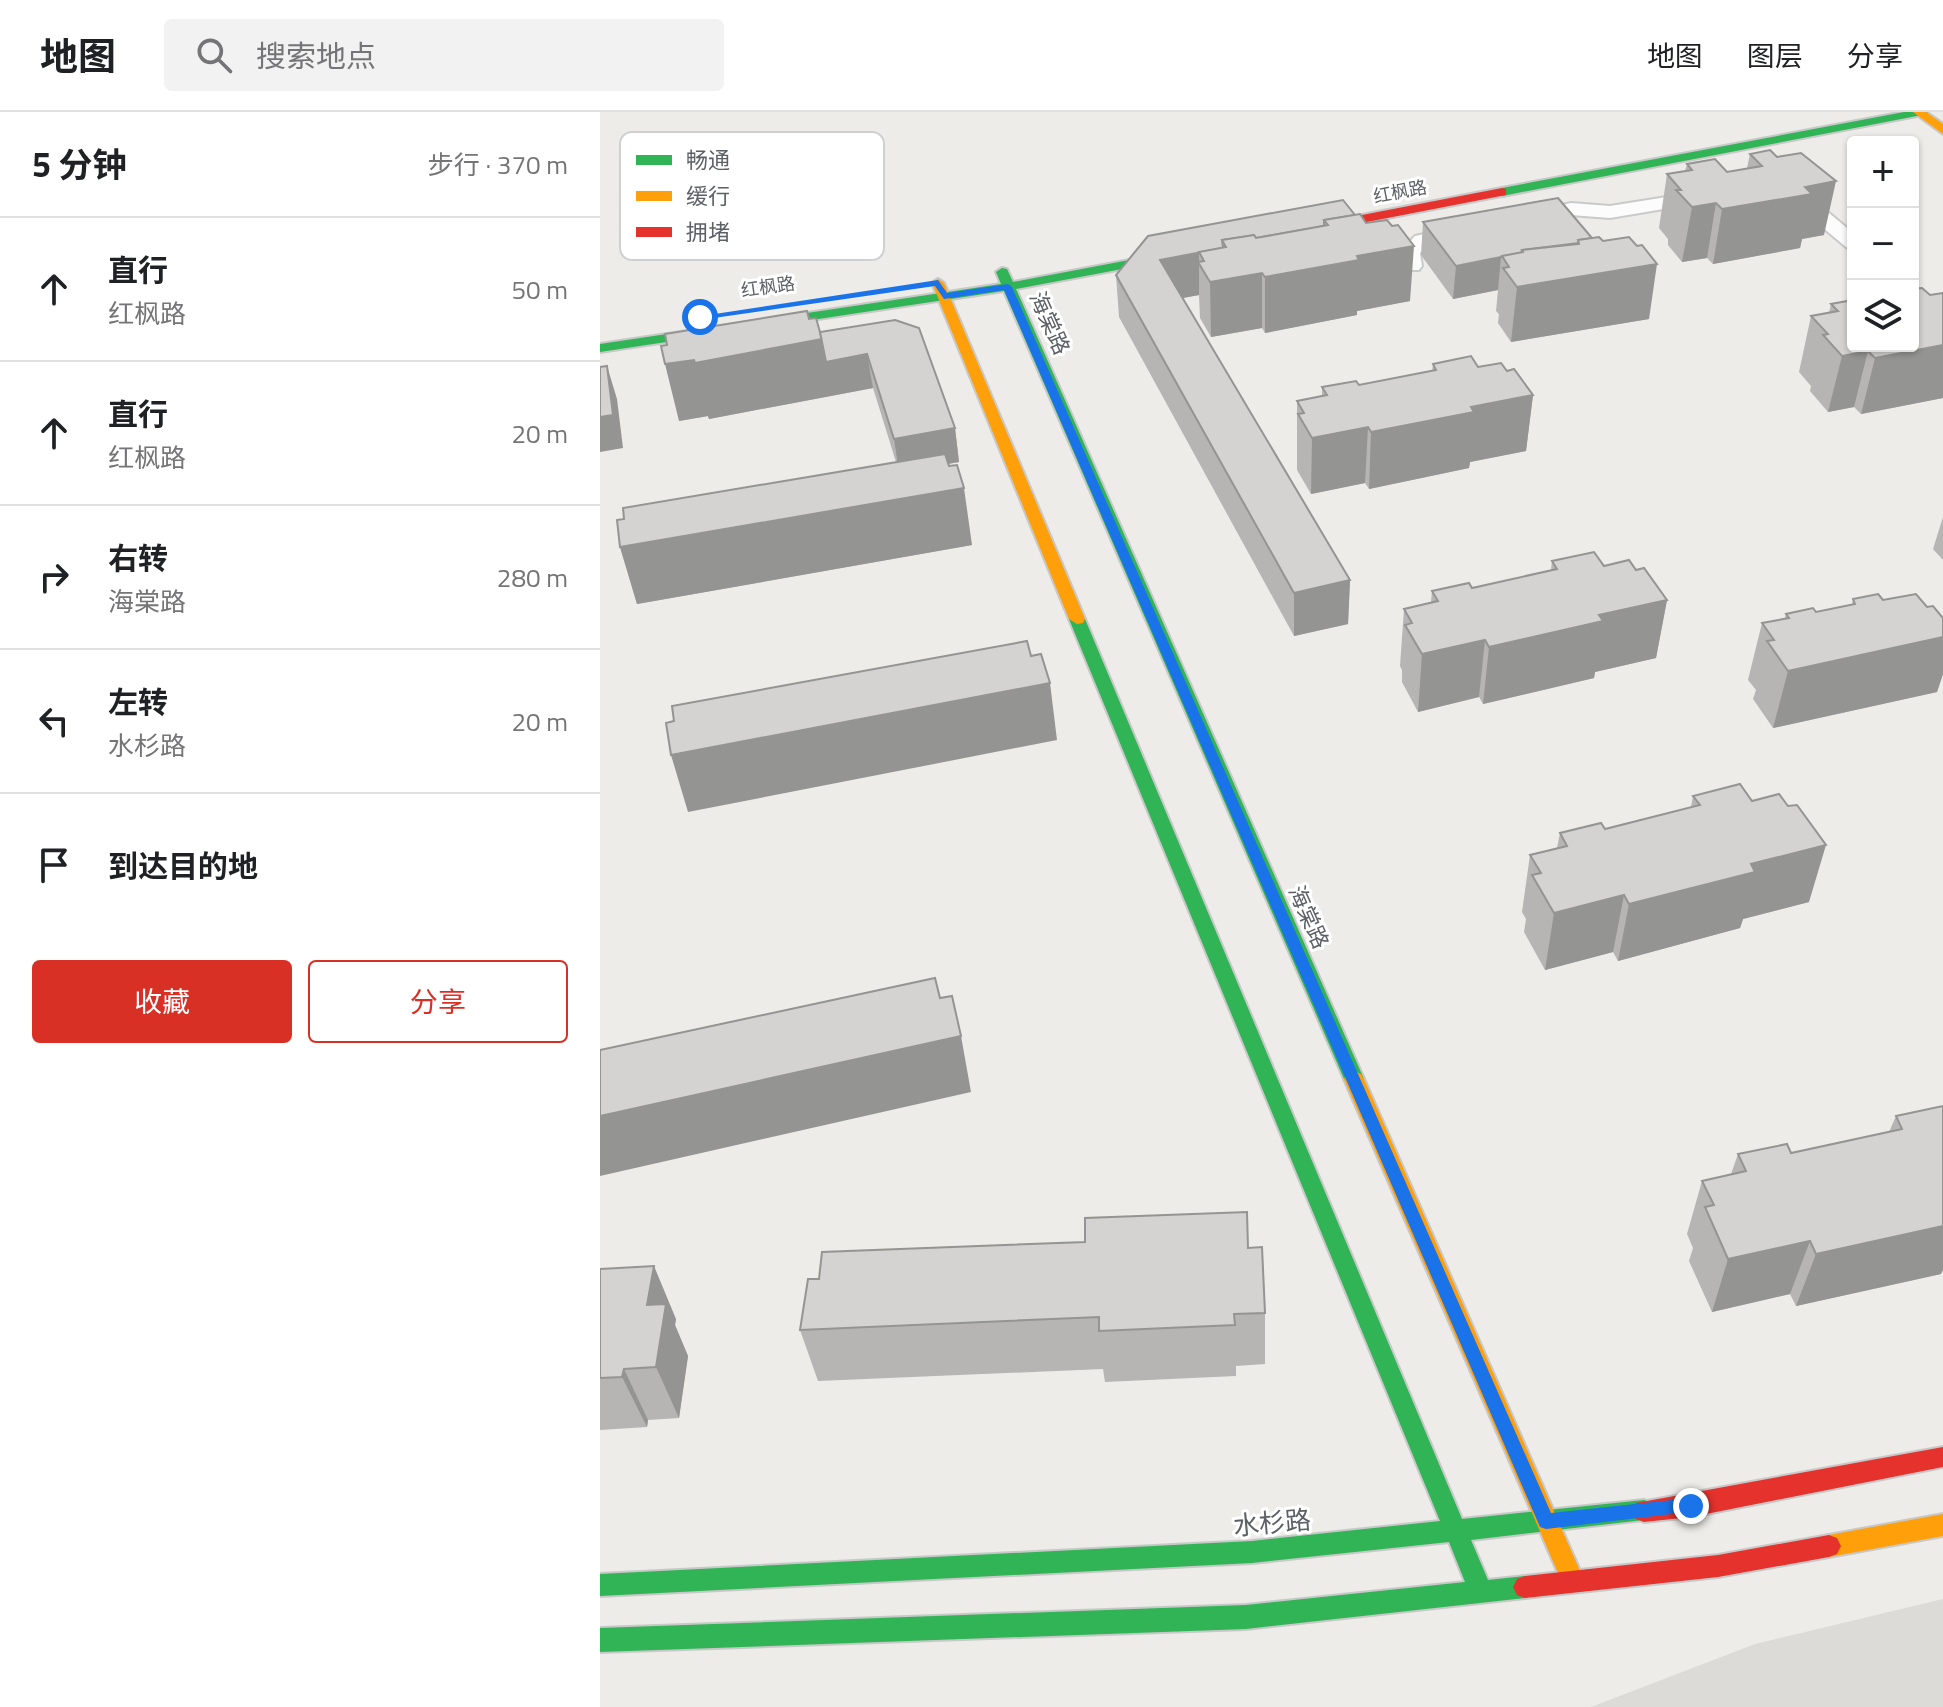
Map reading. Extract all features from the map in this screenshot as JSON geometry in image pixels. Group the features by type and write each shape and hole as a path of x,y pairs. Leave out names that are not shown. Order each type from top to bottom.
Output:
{"street":[{"name":"红枫路","path":"1837,112 1291,225 1920,112"},
{"path":"1920,112 1943,130"},
{"name":"红枫路","path":"600,348 1005,280 1190,244"},
{"name":"海棠路","path":"1005,280 1573,1581"},
{"name":"红枫路","path":"600,331 941,290"},
{"path":"941,290 1481,1592"},
{"name":"水杉路","path":"600,1585 1252,1552 1691,1506 1943,1457"},
{"path":"600,1640 1246,1617 1718,1566 1943,1525"}],"lane":[{"path":"1779,191 1803,199 1847,238"},
{"path":"1511,222 1571,209 1610,212 1711,196"},
{"path":"1412,266 1410,252 1422,240 1481,228"}],"shaded area":[{"path":"1943,1599 1943,1707 1591,1707 1755,1644"}],"building":[{"path":"1770,150 1777,157 1801,153 1836,181 1805,187 1812,194 1722,209 1716,203 1692,207 1676,190 1681,190 1667,174 1692,170 1687,164 1715,159 1727,172 1762,166 1750,154"},
{"path":"1558,198 1592,238 1456,266 1423,222"},
{"path":"1343,200 1355,215 1324,220 1324,226 1256,238 1254,235 1222,240 1223,248 1160,260 1350,580 1294,593 1116,275 1148,236"},
{"path":"1360,214 1366,223 1387,220 1392,226 1398,225 1414,246 1357,256 1359,260 1265,277 1262,273 1210,282 1198,262 1204,261 1199,252 1226,247 1222,240 1254,235 1256,238 1328,225 1324,220"},
{"path":"1599,237 1603,241 1629,237 1637,246 1642,245 1657,264 1517,287 1503,268 1509,267 1502,256 1522,250 1579,244 1578,240"},
{"path":"1919,288 1930,295 1943,293 1943,345 1919,350"},
{"path":"1847,301 1847,352 1863,352 1842,356 1823,335 1828,334 1811,316 1838,311 1831,304"},
{"path":"807,311 809,319 816,318 822,339 695,363 694,360 665,364 661,346 667,345 665,334"},
{"path":"895,320 919,328 955,428 894,439 867,354 826,362 820,332"},
{"path":"1869,352 1906,352 1875,358"},
{"path":"1471,356 1478,367 1501,363 1507,371 1514,369 1533,395 1471,407 1474,412 1371,432 1368,427 1312,438 1298,414 1304,413 1297,401 1327,395 1322,387 1356,381 1359,385 1436,370 1433,364"},
{"path":"607,366 613,415 600,417 600,367"},
{"path":"945,454 949,466 957,465 964,488 620,547 617,520 624,519 623,508"},
{"path":"1594,552 1604,566 1629,560 1636,570 1644,568 1667,600 1599,615 1603,621 1489,647 1485,640 1422,654 1405,625 1412,623 1404,609 1438,601 1432,591 1469,583 1472,588 1557,569 1552,561"},
{"path":"1878,594 1883,600 1916,594 1927,607 1933,606 1943,618 1943,637 1788,671 1767,641 1774,640 1762,623 1789,618 1786,614 1813,608 1816,612 1855,604 1853,599"},
{"path":"1027,641 1031,656 1041,654 1050,683 671,755 666,723 674,721 672,706"},
{"path":"1740,784 1752,801 1779,794 1788,806 1797,805 1826,845 1751,864 1755,872 1629,904 1624,895 1554,913 1532,875 1541,873 1530,855 1567,846 1560,833 1601,823 1605,829 1700,805 1693,796"},
{"path":"935,978 940,998 952,996 961,1036 600,1116 600,1050"},
{"path":"1943,1106 1943,1226 1816,1254 1810,1241 1728,1259 1705,1207 1714,1205 1702,1181 1746,1171 1738,1154 1787,1144 1791,1153 1902,1129 1896,1116"},
{"path":"1247,1212 1248,1248 1262,1247 1265,1313 1234,1314 1235,1325 1099,1331 1099,1317 800,1330 808,1279 819,1279 822,1252 1085,1242 1085,1218"},
{"path":"654,1266 647,1305 666,1304 656,1367 624,1369 622,1377 600,1378 600,1269"}],"traffic: fast":[{"path":"1502,192 1922,112"},
{"path":"600,348 988,290 1182,254"},
{"path":"1002,272 1354,1079"},
{"path":"1077,619 1481,1592"},
{"path":"600,1585 1252,1552 1644,1511"},
{"path":"600,1640 1246,1617 1525,1587"}],"traffic: slow":[{"path":"1919,112 1943,130"},
{"path":"938,283 1077,619"},
{"path":"1354,1079 1573,1581"},
{"path":"1829,1546 1943,1525"}],"traffic: jam":[{"path":"1305,230 1502,192"},
{"path":"1644,1511 1691,1506 1943,1457"},
{"path":"1525,1587 1718,1566 1829,1546"}],"route":[{"path":"700,317 938,283 944,297 1008,287 1546,1521 1691,1506"}]}
